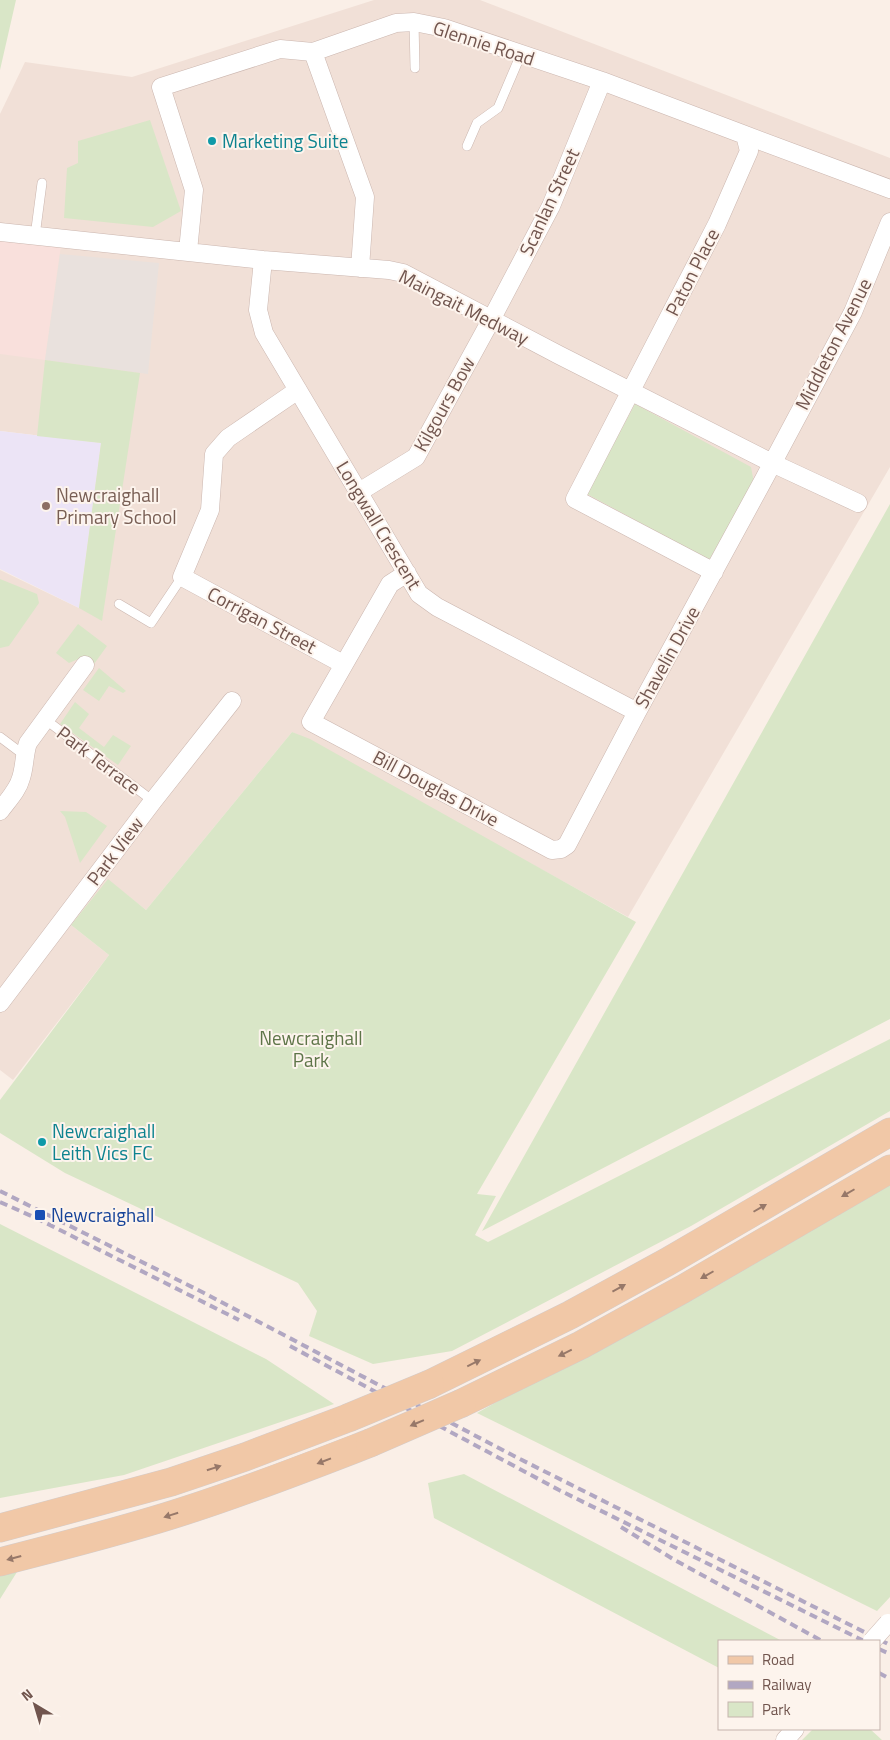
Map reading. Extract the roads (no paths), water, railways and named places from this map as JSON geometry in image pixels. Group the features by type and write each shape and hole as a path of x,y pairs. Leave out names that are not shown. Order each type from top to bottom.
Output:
{"main road":[{"path":"0,1528 171,1482 348,1418 430,1384 562,1319 659,1267 890,1132"},
{"path":"0,1562 116,1532 251,1489 370,1443 462,1403 590,1340 692,1284 890,1169"},
{"path":"0,1515 31,1510 83,1506"}],"street":[{"name":"Glennie Road","path":"188,252 194,190 161,86 280,49 313,52 396,23 414,22 444,28 602,82 747,143 890,189"},
{"path":"313,52 365,197 360,268"},
{"name":"Scanlan Street","path":"491,320 551,206 602,82"},
{"name":"Paton Place","path":"714,572 575,499 717,224 747,143"},
{"name":"Middleton Avenue","path":"772,463 852,312 890,222"},
{"name":"Maingait Medway","path":"0,232 403,273 491,320 772,463 858,503"},
{"name":"Longwall Crescent","path":"264,260 258,310 264,332 419,594 437,608 637,712"},
{"name":"Kilgours Bow","path":"359,492 416,457 491,320"},
{"path":"182,577 210,510 214,454 228,438 298,390"},
{"name":"Shavelin Drive","path":"561,849 567,845 772,463"},
{"path":"343,664 390,584 407,573"},
{"name":"Corrigan Street","path":"182,577 343,664"},
{"name":"Bill Douglas Drive","path":"343,664 311,722 552,850 561,849"},
{"path":"0,811 18,786 22,776 24,755 28,743 85,665"},
{"name":"Park View","path":"0,1003 232,700"},
{"path":"873,1640 889,1622"},
{"path":"785,1740 794,1730"}],"lane":[{"path":"414,22 415,68"},
{"path":"467,146 477,123 498,108 521,54"},
{"path":"35,236 42,183"},
{"path":"119,604 151,623 182,577"},
{"name":"Park Terrace","path":"46,720 154,801"},
{"path":"0,737 24,755"}],"railway":[{"path":"0,1191 204,1293 514,1456 890,1645"},
{"path":"0,1202 36,1218 239,1320"},
{"path":"290,1346 559,1490 862,1640"},
{"path":"621,1527 673,1559 820,1640"},
{"path":"880,1649 890,1654"},
{"path":"880,1674 890,1679"}],"place":[{"name":"Marketing Suite","path":"212,141"},
{"name":"Newcraighall Primary School","path":"46,506"},
{"name":"Newcraighall Leith Vics FC","path":"42,1142"},
{"name":"Newcraighall","path":"40,1215"}],"park label":[{"name":"Newcraighall Park","path":"311,1049"}]}
